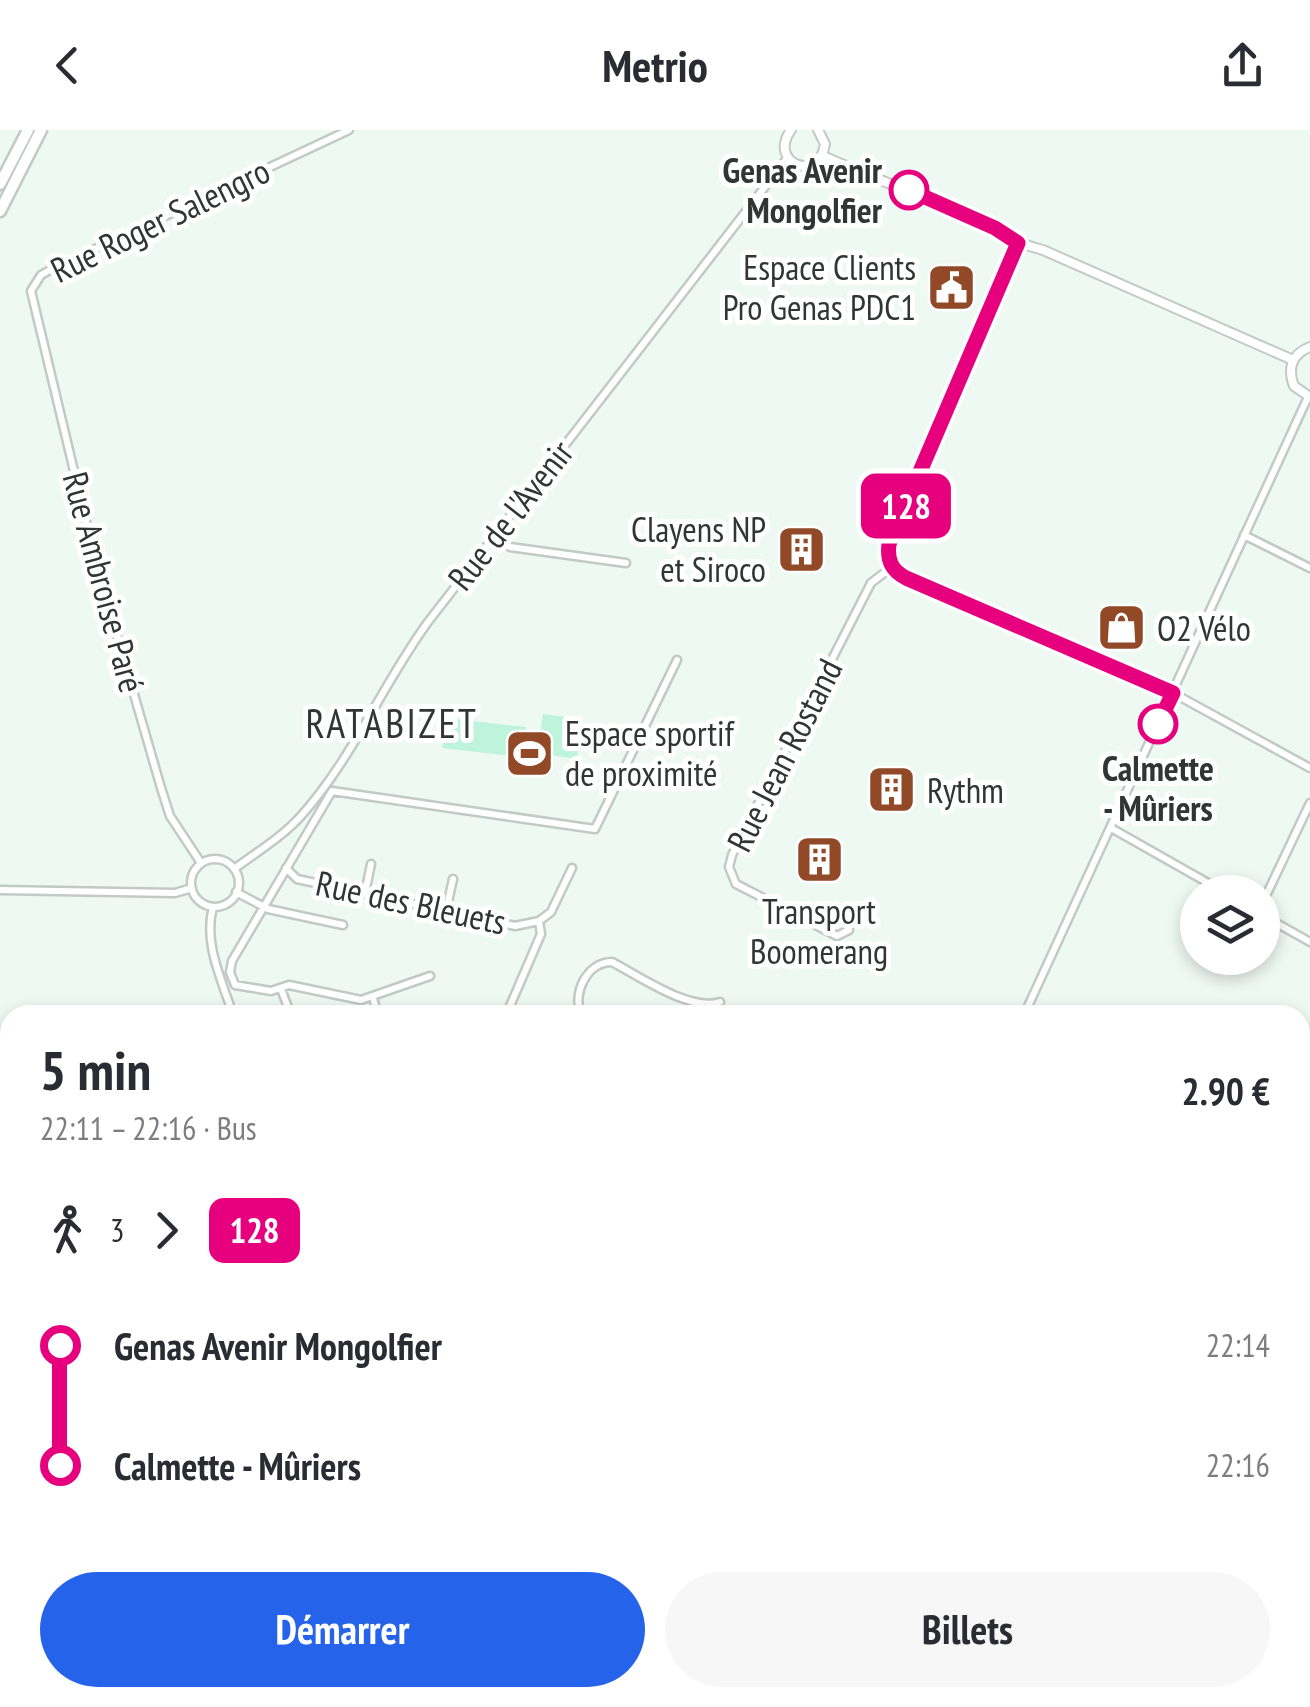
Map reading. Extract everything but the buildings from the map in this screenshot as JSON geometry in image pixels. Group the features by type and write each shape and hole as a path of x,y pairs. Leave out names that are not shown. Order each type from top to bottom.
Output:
{"main road":[{"path":"0,184 28,130"},
{"path":"0,212 41,130"}],"street":[{"name":"Rue Roger Salengro","path":"30,290 50,270 349,130"},
{"path":"787,131 784,146 788,158 803,166 814,164 822,156 825,144 818,130"},
{"path":"822,156 1293,360"},
{"name":"Rue de l'Avenir","path":"234,868 300,817 351,752 408,649 788,158"},
{"path":"1018,243 889,544 892,567 906,578 1173,693 1310,768"},
{"name":"Rue Ambroise Paré","path":"30,290 95,559 161,788 170,816 201,864"},
{"path":"1029,1005 1309,397 1294,386 1291,377 1293,360 1310,347"},
{"path":"1244,535 1310,568"},
{"path":"494,536 510,547 626,564"},
{"name":"Rue Jean Rostand","path":"849,930 837,936 736,884 729,867 871,583 892,567"},
{"path":"430,976 373,998 347,999 289,985 270,990 235,984 230,972 232,961 332,791 595,830 678,660"},
{"path":"1276,875 1310,804"},
{"path":"1111,828 1194,875"},
{"path":"220,858 234,868 239,879 229,902 213,908 201,904 192,888 192,877 201,864 220,858"},
{"path":"365,893 370,864"},
{"name":"Rue des Bleuets","path":"286,868 297,878 516,926 540,920 550,912 572,868"},
{"path":"446,911 453,879"},
{"path":"0,890 175,894 192,888"},
{"path":"236,892 264,906 343,925"},
{"path":"213,908 209,940 230,1005"},
{"name":"Rue des Bleuets","path":"510,1005 541,934 540,920"},
{"path":"1280,925 1310,942"},
{"path":"579,1005 577,996 592,968 612,962 704,1005"},
{"path":"280,988 287,1005"},
{"path":"373,998 375,1005"},
{"path":"711,1005 720,1002"}],"green space":[{"path":"543,714 582,719 577,759 537,753"},
{"path":"446,718 526,727 522,757 442,748"}],"bus line":[{"name":"128","path":"909,190 995,228 1018,243 889,544 892,567 906,578 1173,693 1158,724"}],"place":[{"name":"Genas Avenir Mongolfier","path":"909,190"},
{"name":"Espace Clients Pro Genas PDC1","path":"951,287"},
{"name":"Clayens NP et Siroco","path":"801,549"},
{"name":"O2 Vélo","path":"1122,628"},
{"name":"Calmette - Mûriers","path":"1158,724"},
{"name":"Espace sportif de proximité","path":"530,753"},
{"name":"Rythm","path":"892,790"},
{"name":"Transport Boomerang","path":"819,859"}],"district":[{"name":"RATABIZET","path":"392,723"}]}
